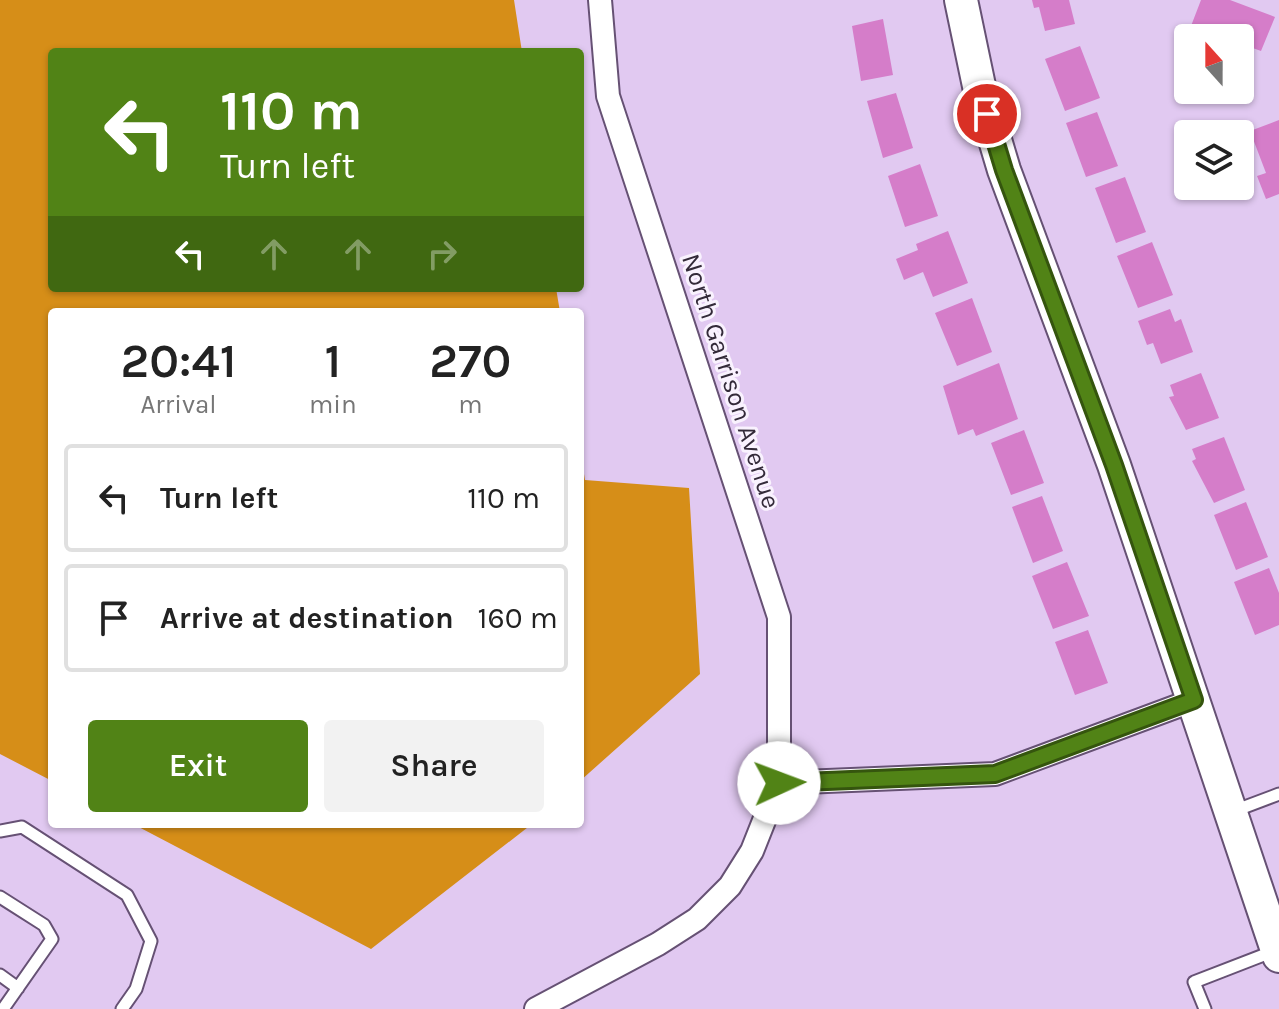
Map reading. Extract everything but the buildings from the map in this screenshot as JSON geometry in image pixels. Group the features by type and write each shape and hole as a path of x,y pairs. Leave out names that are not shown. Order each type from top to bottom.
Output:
{"street":[{"name":"North Garrison Avenue","path":"600,0 608,96 779,617 779,783"},
{"path":"961,0 979,86 1004,170 1114,465 1278,953"},
{"path":"536,1009 658,944 697,919 730,886 752,851 779,783 995,774 1194,700"}],"lane":[{"path":"1230,813 1279,794"},
{"path":"0,831 22,827 127,895 151,941 136,989 122,1009"},
{"path":"0,897 44,925 52,939 3,1009"},
{"path":"1205,1009 1194,982 1278,953"},
{"path":"0,975 18,988"}],"shaded area":[{"path":"0,0 514,0 521,48 48,48 48,292 557,292 559,308 48,308 48,779 0,754"},
{"path":"584,474 585,480 689,488 700,674 584,777"},
{"path":"141,828 527,828 371,949"}],"route":[{"path":"779,783 995,774 1194,700 1114,465 1004,170 987,114"}]}
